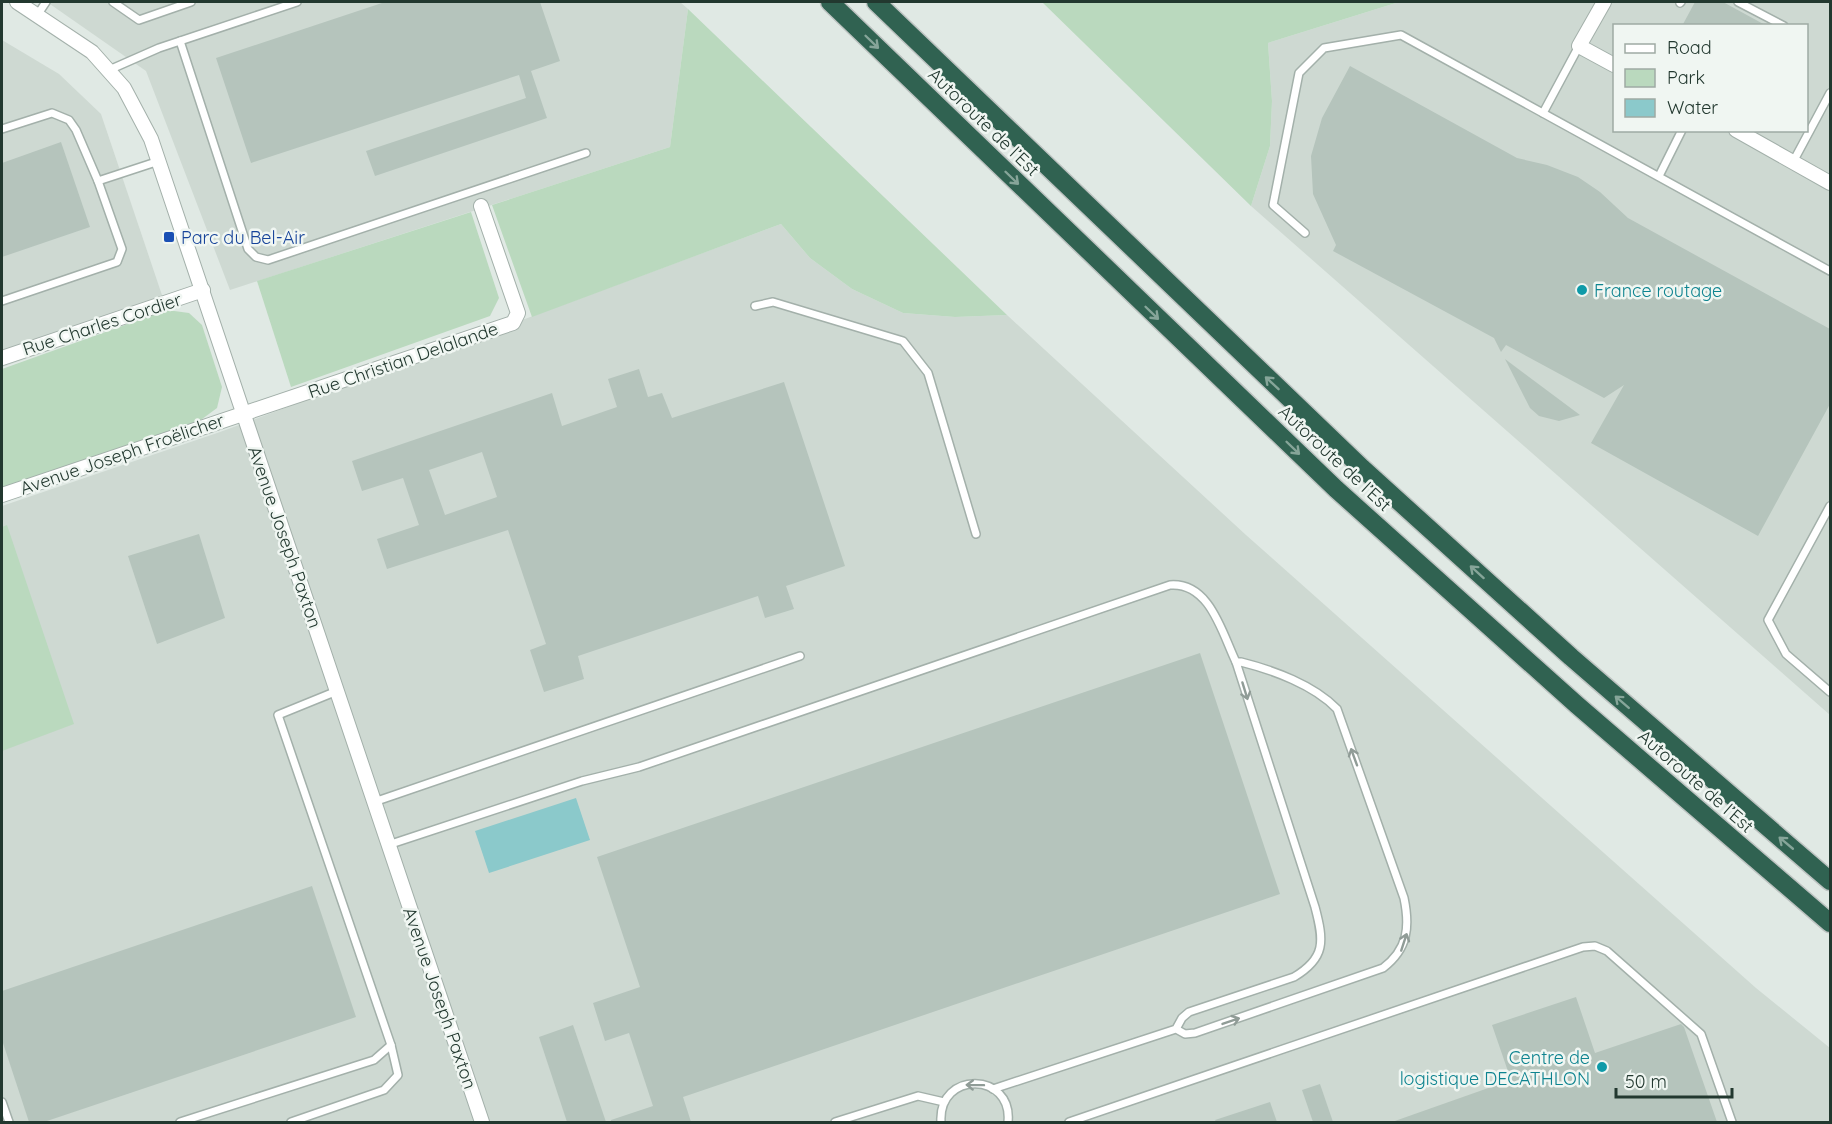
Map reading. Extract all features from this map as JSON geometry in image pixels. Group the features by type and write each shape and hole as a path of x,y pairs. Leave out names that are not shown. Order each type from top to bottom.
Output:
{"highway":[{"name":"Autoroute de l’Est","path":"830,2 1336,489 1576,705 1830,923"},
{"name":"Autoroute de l’Est","path":"876,2 1156,273 1371,476 1571,657 1830,881"}],"street":[{"name":"Avenue Joseph Paxton","path":"17,2 92,52 124,88 151,139 177,223 203,290 482,1122"},
{"path":"1604,2 1579,46 1613,64"},
{"path":"1740,132 1830,183"},
{"name":"Rue Christian Delalande","path":"243,414 513,323 518,313 481,206"},
{"name":"Rue Charles Cordier","path":"2,358 203,290"},
{"name":"Avenue Joseph Froëlicher","path":"2,495 243,414"}],"lane":[{"path":"38,14 46,2"},
{"path":"113,2 139,20 191,2"},
{"path":"109,70 120,63 180,41 297,2"},
{"path":"1738,2 1780,24"},
{"path":"1305,233 1273,206 1280,181 1290,109 1299,73 1324,48 1401,35 1830,271"},
{"path":"180,41 248,249 256,257 268,260 586,153"},
{"path":"1544,113 1579,46"},
{"path":"1793,162 1827,107 1830,93"},
{"path":"2,129 52,113 69,120 98,181 122,249 117,262 2,301"},
{"path":"1659,176 1681,132"},
{"path":"98,181 159,161"},
{"path":"476,190 481,206"},
{"path":"755,306 774,302 903,341 928,373 976,534"},
{"path":"1830,506 1768,620 1786,654 1830,692"},
{"path":"388,845 582,781 639,767 1170,585 1180,584 1194,590 1208,603 1236,662 1316,907 1320,927 1319,954 1309,968 1294,977 1189,1012 1176,1029 993,1089"},
{"path":"374,802 800,656"},
{"path":"1176,1029 1185,1034 1195,1033 1383,968 1403,949 1407,934 1404,898 1337,709 1323,695 1302,684 1256,666 1236,662"},
{"path":"291,1122 384,1090 398,1075 391,1045 278,715 337,691"},
{"path":"1069,1122 1572,951 1595,946 1606,951 1701,1034 1732,1122"},
{"path":"180,1122 374,1060 391,1045"},
{"path":"941,1122 944,1102 960,1086 983,1084 993,1089 1006,1105 1008,1122"},
{"path":"835,1122 918,1096 944,1102"},
{"path":"2,1102 9,1122"},
{"path":"1094,1114 1097,1122"}],"shaded area":[{"path":"47,2 680,2 688,9 670,147 230,290 146,71"},
{"path":"1399,2 1830,2 1830,715 1251,206 1270,146 1272,101 1268,43"},
{"path":"2,40 59,74 101,114 167,310 2,367"},
{"path":"781,224 810,258 852,289 903,313 955,317 1007,315 1246,535 1756,988 1830,1048 1830,1122 2,1122 2,506 220,432"}],"green space":[{"path":"1042,2 1399,2 1268,43 1272,101 1270,146 1251,206"},
{"path":"688,9 1007,315 955,317 903,313 852,289 810,258 781,224 532,317 492,205 670,147"},
{"path":"471,212 499,298 490,316 291,387 257,281"},
{"path":"167,310 189,313 202,325 222,387 217,408 198,422 2,488 2,369"},
{"path":"7,525 74,724 2,751 2,527"}],"water":[{"path":"576,798 590,840 489,873 475,831"}],"building":[{"path":"385,2 540,2 560,61 531,71 547,118 375,176 366,151 526,98 519,75 251,163 216,58"},
{"path":"1695,2 1723,2 1763,24 1683,24"},
{"name":"France routage","path":"1350,66 1517,158 1547,165 1578,177 1600,192 1628,218 1830,329 1830,404 1758,536 1591,443 1624,385 1604,398 1506,345 1501,352 1494,338 1333,251 1336,245 1313,194 1311,156 1322,118"},
{"path":"61,142 90,227 2,257 2,163"},
{"path":"1505,359 1580,415 1559,421 1539,416 1530,408"},
{"path":"639,369 648,397 662,393 672,418 784,382 845,566 786,586 794,609 765,618 758,596 578,656 584,679 544,692 530,650 546,644 508,530 387,569 377,539 419,525 403,478 362,491 352,461 552,393 562,426 617,407 608,379","holes":["482,452 497,497 445,515 429,470"]},
{"path":"199,534 225,618 157,644 128,556"},
{"path":"1200,653 1280,894 683,1097 691,1122 611,1122 611,1120 653,1106 629,1033 605,1041 593,1003 640,987 597,857"},
{"path":"312,886 356,1017 44,1122 29,1122 2,1040 2,991"},
{"name":"Centre de logistique DECATHLON","path":"1576,997 1595,1053 1681,1024 1717,1122 1392,1122 1511,1080 1492,1025"},
{"path":"573,1025 606,1122 567,1122 539,1037"},
{"path":"1320,1084 1333,1122 1313,1122 1302,1090"},
{"path":"1270,1102 1277,1122 1216,1122 1215,1120"}],"place":[{"name":"Parc du Bel-Air","path":"169,237"},
{"name":"France routage","path":"1582,290"},
{"name":"Centre de logistique DECATHLON","path":"1602,1067"}]}
